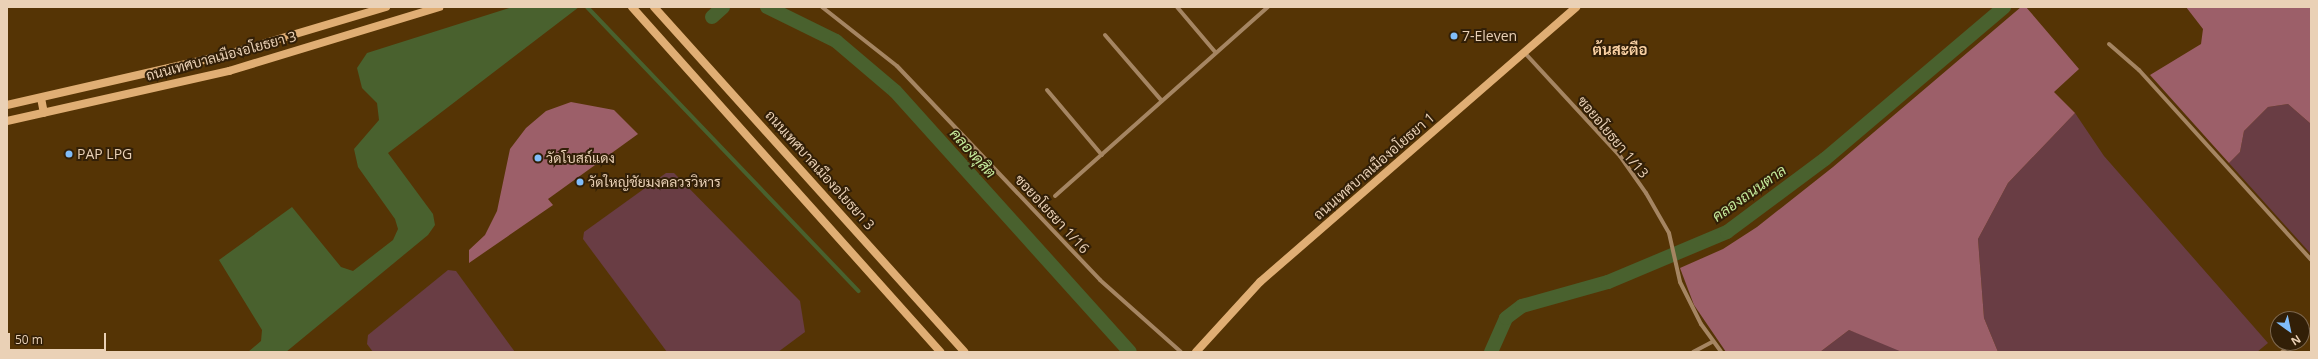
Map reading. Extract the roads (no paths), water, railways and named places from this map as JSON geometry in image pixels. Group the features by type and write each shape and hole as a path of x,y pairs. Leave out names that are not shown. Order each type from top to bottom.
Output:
{"street":[{"name":"ถนนเทศบาลเมืองอโยธยา 3","path":"7,106 225,56 386,7"},
{"name":"ถนนเทศบาลเมืองอโยธยา 3","path":"7,122 229,71 440,7"},
{"path":"632,7 941,352"},
{"name":"ถนนเทศบาลเมืองอโยธยา 3","path":"654,7 965,352"},
{"name":"ซอยอโยธยา 1/16","path":"822,7 898,66 1105,286 1181,352"},
{"path":"1177,7 1216,53"},
{"path":"1055,196 1268,7"},
{"name":"ถนนเทศบาลเมืองอโยธยา 1","path":"1196,352 1260,282 1576,7"},
{"path":"1105,35 1162,101"},
{"path":"2109,44 2139,70 2311,260"},
{"name":"ซอยอโยธยา 1/13","path":"1524,52 1620,156 1657,211 1670,240 1676,267 1712,342 1721,352"},
{"path":"1046,90 1102,155"},
{"path":"41,98 44,113"},
{"path":"1693,352 1712,342"}],"waterway":[{"path":"587,7 858,291"},
{"path":"712,17 723,7"},
{"name":"คลองดุสิต","path":"767,7 836,41 895,91 1130,352"},
{"name":"คลองถนนตาล","path":"1491,352 1506,318 1522,306 1608,282 1727,232 1825,159 2004,7"}],"place":[{"name":"7-Eleven","path":"1454,36"},
{"name":"PAP LPG","path":"69,154"},
{"name":"วัดโบสถ์แดง","path":"538,158"},
{"name":"วัดใหญ่ชัยมงคลวรวิหาร","path":"580,182"}],"district":[{"name":"ต้นสะตือ","path":"1620,50"}]}
